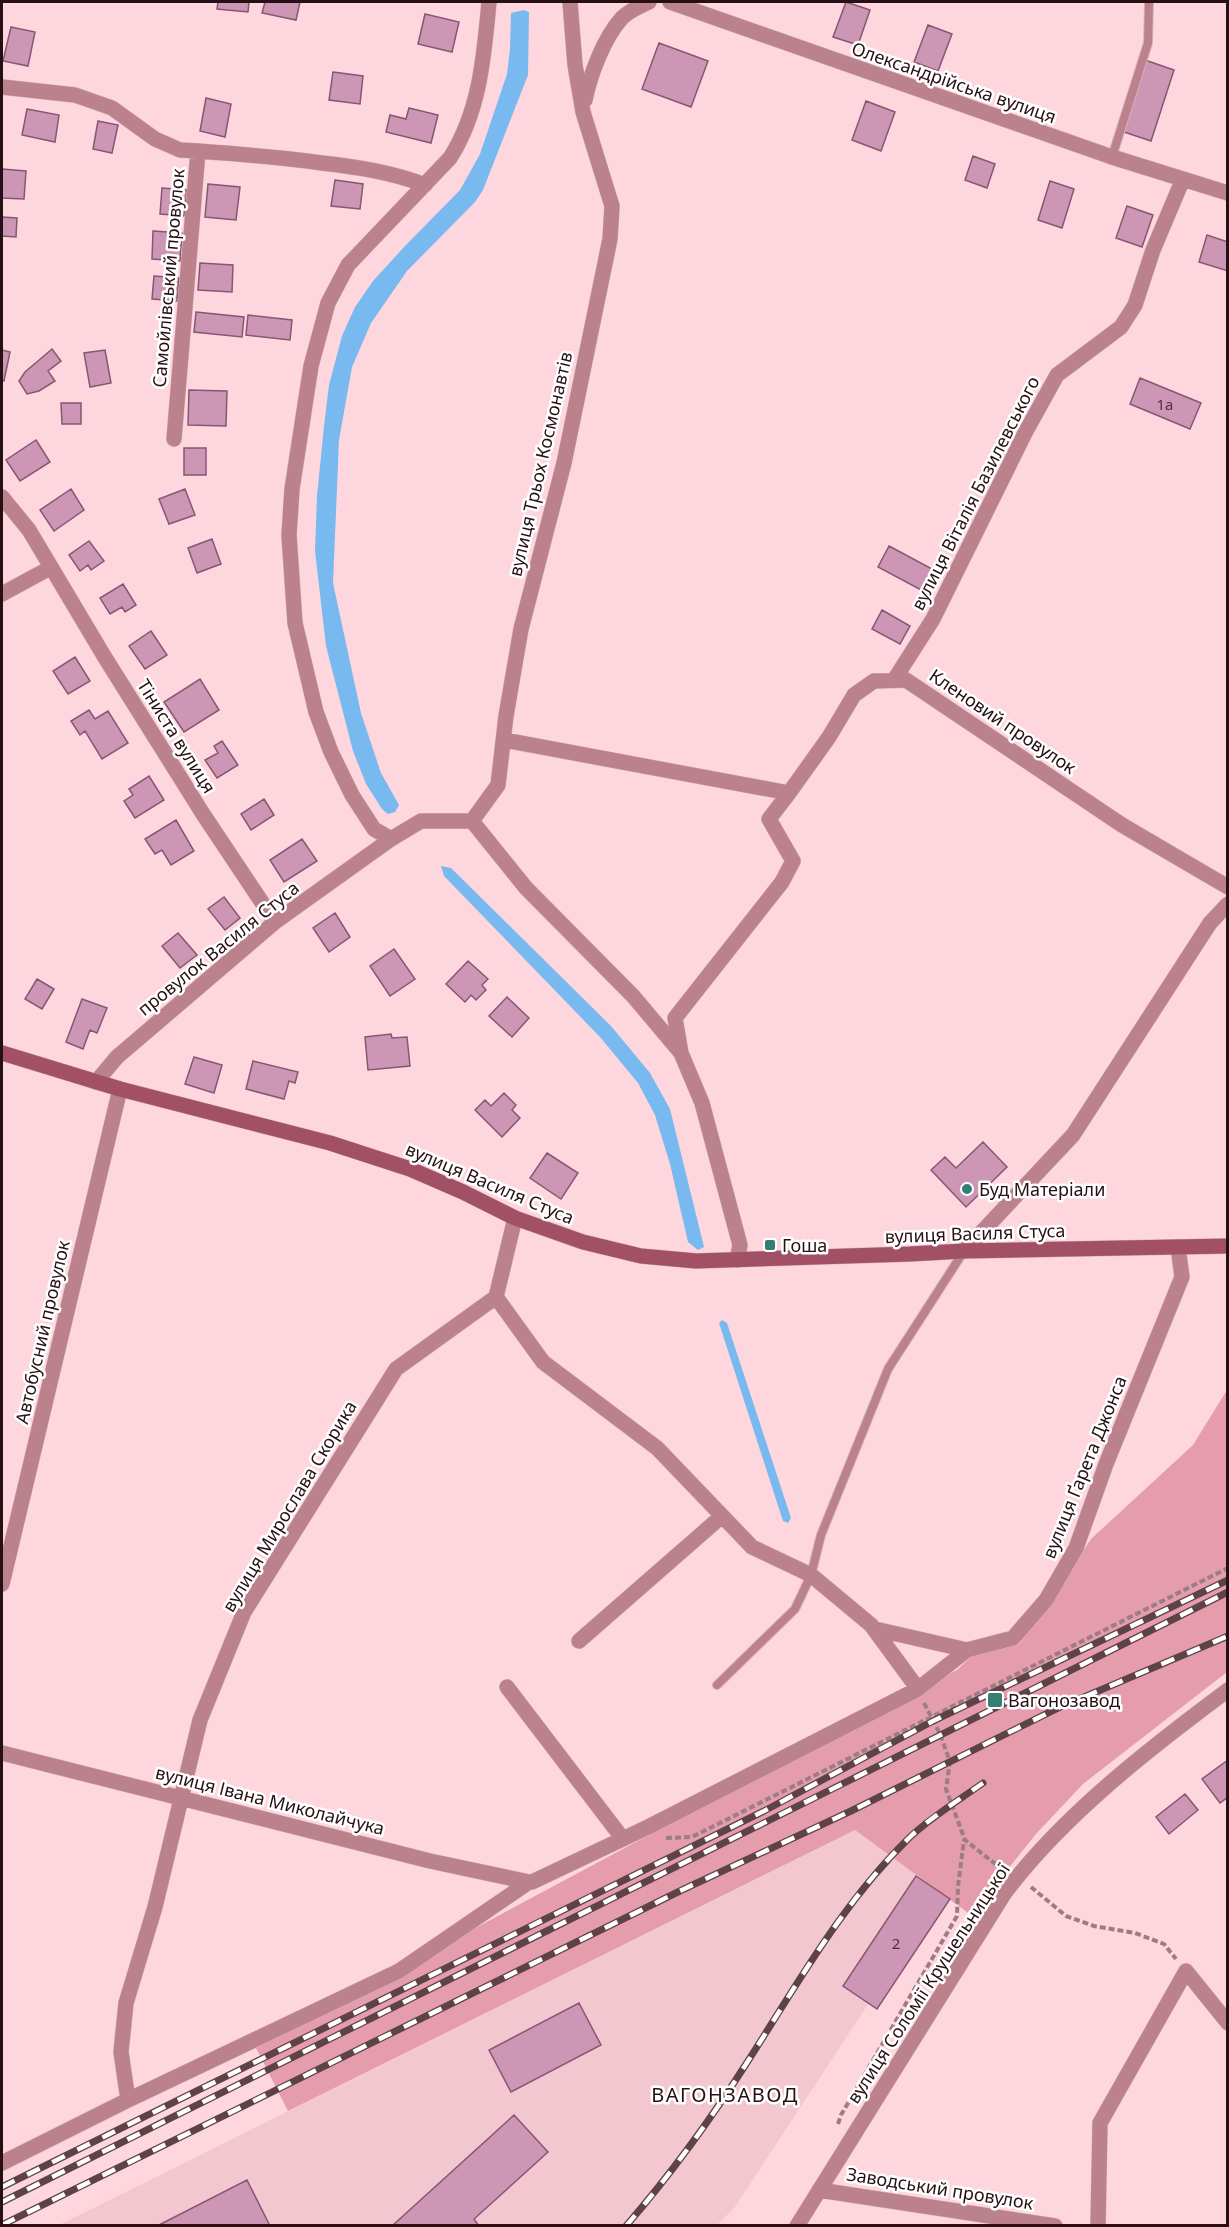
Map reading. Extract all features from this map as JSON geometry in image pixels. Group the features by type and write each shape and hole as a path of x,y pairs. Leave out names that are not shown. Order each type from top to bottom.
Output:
{"main road":[{"name":"вулиця Василя Стуса","path":"2,1053 120,1089 330,1143 410,1169 515,1218 583,1242 641,1256 696,1261 964,1251 1227,1246"}],"street":[{"path":"391,839 374,829 352,795 331,752 316,712 294,623 289,535 292,489 311,366 328,303 348,265 450,158 462,139 473,110 481,78 489,2"},
{"name":"вулиця Трьох Космонавтів","path":"472,821 498,785 506,716 521,629 564,463 610,239 612,206 583,112 575,65 570,2"},
{"name":"вулиця Трьох Космонавтів","path":"583,112 589,82 608,38 622,18 649,2"},
{"name":"Олександрійська вулиця","path":"670,2 1112,157 1227,193"},
{"name":"Самойлівський провулок","path":"2,87 75,95 112,108 155,140 180,150 198,151 174,439"},
{"path":"198,151 263,155 363,168 399,175 425,185"},
{"name":"вулиця Віталія Базилевського","path":"894,680 933,619 1025,433 1057,375 1121,327 1136,305 1153,250 1183,179"},
{"name":"Тіниста вулиця","path":"2,497 29,530 50,568 203,814 275,922"},
{"path":"2,594 50,568"},
{"path":"737,1260 740,1245 702,1103 681,1053 675,1018 782,882 793,861 769,819 829,737 854,695 874,681 894,680"},
{"name":"Кленовий провулок","path":"894,680 906,680 1122,825 1227,887"},
{"path":"504,740 789,793"},
{"name":"провулок Василя Стуса","path":"96,1082 117,1057 275,922 391,839 421,821 472,821"},
{"path":"472,821 526,888 633,996 681,1053"},
{"path":"964,1251 1073,1135 1210,923 1227,904"},
{"name":"Автобусний провулок","path":"2,1584 120,1089"},
{"path":"515,1218 496,1297 543,1362 657,1448 752,1547 811,1575 875,1629 918,1689"},
{"name":"вулиця Ґарета Джонса","path":"2,2163 128,2100 399,1971 529,1882 623,1839 918,1689 967,1650 1013,1638 1046,1600 1076,1548 1106,1464 1182,1276 1178,1247"},
{"name":"вулиця Мирослава Скорика","path":"128,2100 121,2052 126,2003 155,1907 200,1720 244,1612 396,1370 496,1297"},
{"path":"579,1641 722,1516"},
{"path":"875,1629 967,1650"},
{"path":"507,1687 623,1839"},
{"name":"вулиця Соломії Крушельницької","path":"797,2226 1004,1894 1018,1876 1064,1825 1168,1734 1227,1690"},
{"name":"вулиця Івана Миколайчука","path":"2,1753 430,1861 529,1882"},
{"path":"1098,2226 1100,2123 1186,1971 1227,2023"},
{"name":"Заводський провулок","path":"819,2190 1054,2226"}],"lane":[{"path":"1112,157 1148,43 1149,2"},
{"path":"717,1685 795,1609 811,1575 821,1535 888,1369 964,1251"}],"path":[{"path":"656,1838 692,1837 1227,1568"},
{"path":"838,2125 841,2115 957,1916 958,1887 965,1840"}],"shaded area":[{"path":"1227,1390 1227,1672 1083,1784 1036,1834 971,1915 855,1830 288,2111 255,2046 957,1670 974,1654 1019,1644 1091,1539 1193,1445"},
{"path":"855,1830 941,1893 735,2207 717,2225 57,2226"}],"water":[{"path":"524,10 529,12 528,75 483,190 475,202 407,271 371,323 352,367 339,440 333,583 361,713 381,773 399,805 395,812 388,814 382,809 366,784 353,751 326,646 315,551 317,496 329,385 342,336 355,307 373,281 460,190 480,154 507,74 511,13"},
{"path":"441,866 451,868 611,1026 650,1073 670,1109 704,1247 698,1250 688,1242 670,1164 655,1115 638,1083 600,1037 444,876"},
{"path":"722,1320 727,1323 791,1518 788,1523 783,1521 719,1323"}],"building":[{"path":"218,2 249,2 248,12 217,9"},
{"path":"265,2 300,2 296,20 262,13"},
{"path":"846,2 870,10 858,45 833,37"},
{"path":"425,14 459,22 452,52 418,44"},
{"path":"928,25 952,34 938,71 914,62"},
{"path":"11,27 35,32 28,66 3,61"},
{"path":"659,43 708,61 691,107 642,89"},
{"path":"1145,60 1174,70 1151,141 1121,131"},
{"path":"333,72 363,76 360,104 329,100"},
{"path":"206,98 231,104 225,137 200,131"},
{"path":"866,101 895,112 881,151 852,140"},
{"path":"409,108 438,115 431,143 386,132 390,115 406,119"},
{"path":"27,109 59,115 55,142 22,135"},
{"path":"98,121 118,125 112,153 93,149"},
{"path":"973,156 995,164 987,188 965,180"},
{"path":"2,169 26,171 24,199 2,198"},
{"path":"335,180 363,184 360,209 331,206"},
{"path":"1050,181 1074,189 1062,228 1038,220"},
{"path":"208,184 240,187 236,220 205,217"},
{"path":"162,188 187,190 184,216 160,214"},
{"path":"1127,206 1153,215 1142,247 1116,238"},
{"path":"2,217 17,218 16,237 2,236"},
{"path":"153,231 182,233 180,261 152,259"},
{"path":"1207,235 1228,242 1228,271 1199,262"},
{"path":"200,263 233,265 232,292 198,290"},
{"path":"154,276 179,278 177,301 152,299"},
{"path":"196,312 244,317 242,337 194,332"},
{"path":"248,315 292,320 290,340 246,335"},
{"path":"52,349 61,361 48,371 55,381 39,391 27,394 19,381 25,372"},
{"path":"2,350 10,352 4,381 2,380"},
{"path":"105,350 111,383 90,387 84,353"},
{"path":"1140,378 1201,403 1190,429 1130,404"},
{"path":"189,390 227,391 226,426 188,425"},
{"path":"61,403 81,403 81,424 62,424"},
{"path":"36,440 50,462 20,481 6,460"},
{"path":"184,448 206,448 206,475 184,475"},
{"path":"71,489 84,510 54,531 40,510"},
{"path":"185,489 195,515 169,524 159,499"},
{"path":"212,539 221,564 197,573 188,548"},
{"path":"89,541 104,561 91,570 88,565 80,571 69,555"},
{"path":"889,546 934,570 923,591 878,567"},
{"path":"123,584 136,605 125,612 122,607 110,614 100,598"},
{"path":"882,610 910,626 900,644 872,629"},
{"path":"151,631 167,655 145,669 129,646"},
{"path":"75,657 90,681 68,694 53,671"},
{"path":"200,679 219,710 184,732 164,702"},
{"path":"89,710 95,719 108,711 128,743 102,759 85,731 80,735 71,721"},
{"path":"222,741 238,765 217,778 205,760 218,753 214,746"},
{"path":"149,776 164,800 135,818 124,801 133,795 129,789"},
{"path":"264,799 274,815 251,830 241,814"},
{"path":"176,820 194,851 171,865 162,850 155,854 145,839"},
{"path":"302,839 317,861 284,882 270,860"},
{"path":"224,897 240,918 225,930 208,909"},
{"path":"335,913 350,937 329,952 313,928"},
{"path":"178,933 197,955 180,968 162,946"},
{"path":"394,949 415,979 390,996 370,966"},
{"path":"468,961 488,979 482,985 486,990 476,1000 471,995 465,1002 446,984"},
{"path":"37,979 54,989 42,1009 25,999"},
{"path":"507,997 529,1018 512,1037 489,1016"},
{"path":"82,999 107,1008 97,1033 90,1030 83,1049 66,1042"},
{"path":"391,1034 392,1038 407,1037 410,1066 368,1070 365,1037"},
{"path":"194,1057 222,1065 214,1093 185,1084"},
{"path":"253,1061 298,1072 295,1083 289,1081 284,1099 246,1089"},
{"path":"504,1093 516,1105 512,1110 520,1118 502,1137 475,1110 485,1100 491,1106"},
{"name":"Буд Матерiали","path":"983,1142 1007,1167 966,1207 931,1170 945,1157 956,1168"},
{"path":"547,1153 578,1173 561,1199 530,1178"},
{"path":"1228,1760 1228,1797 1220,1803 1202,1779"},
{"path":"1185,1794 1198,1810 1169,1834 1156,1817"},
{"path":"916,1876 950,1899 877,2009 843,1986"},
{"path":"579,2003 601,2045 511,2092 489,2050"},
{"path":"514,2115 548,2152 474,2219 479,2226 392,2226"},
{"path":"247,2180 270,2226 157,2226"}],"railway":[{"path":"2,2187 764,1811 933,1721 1228,1580"},
{"path":"2,2202 1228,1592"},
{"path":"2,2225 684,1889 851,1811 1058,1708 1228,1636"},
{"path":"626,2226 705,2125 823,1944 863,1888 910,1837 983,1783"}],"place":[{"name":"Буд Матерiали","path":"967,1189"},
{"name":"Гоша","path":"770,1245"},
{"name":"Вагонозавод","path":"995,1700"}],"district":[{"name":"ВАГОНЗАВОД","path":"725,2094"}]}
